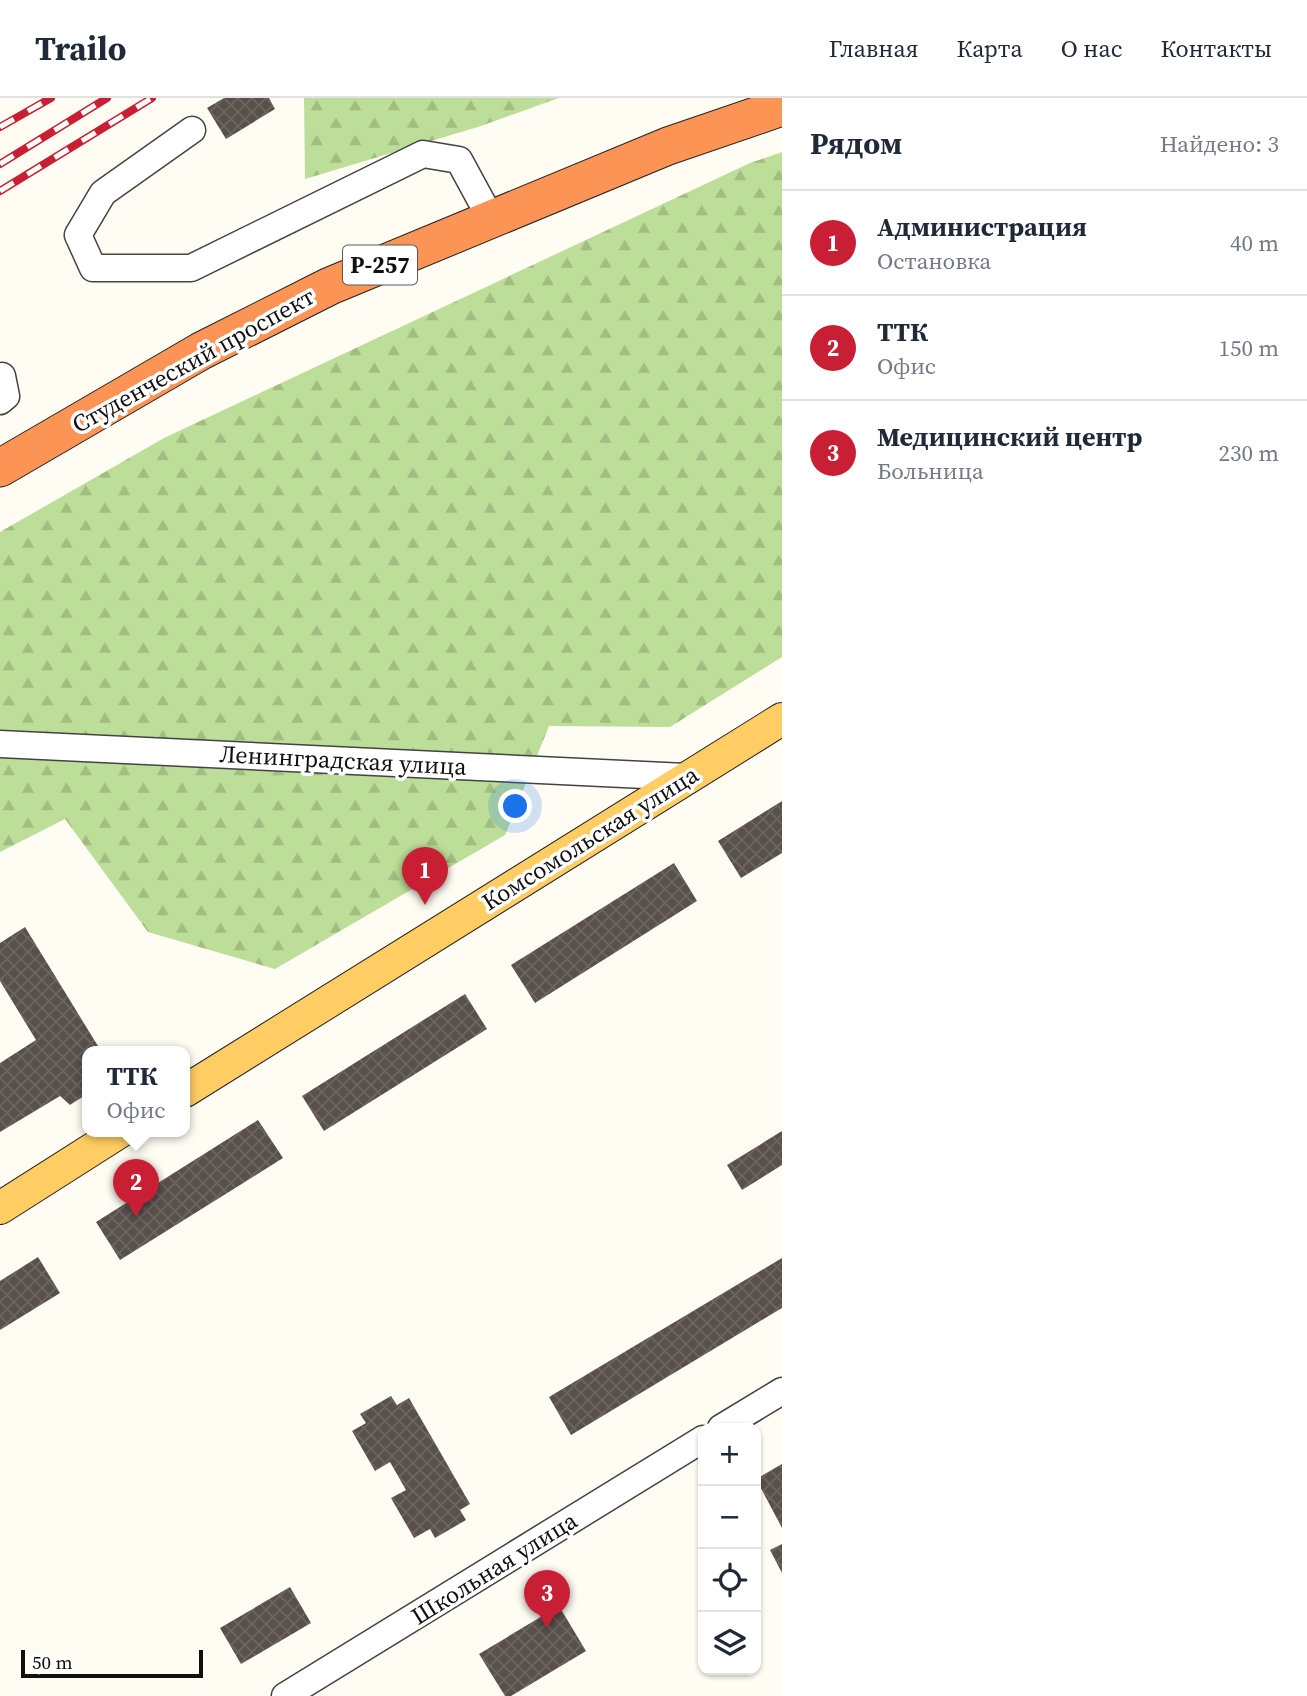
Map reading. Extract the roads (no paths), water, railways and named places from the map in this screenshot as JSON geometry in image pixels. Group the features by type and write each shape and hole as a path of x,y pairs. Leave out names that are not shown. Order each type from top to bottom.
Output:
{"highway":[{"name":"Студенческий проспект","path":"0,468 236,333 330,286 668,146 782,107"}],"main road":[{"name":"Комсомольская улица","path":"190,1088 782,719"},
{"path":"0,1208 112,1137"}],"street":[{"path":"192,130 103,193 78,235 93,268 191,268 423,154 459,160 491,219"},
{"name":"Ленинградская улица","path":"0,744 686,777"},
{"path":"729,1423 782,1391"},
{"name":"Школьная улица","path":"285,1696 698,1442"}],"railway":[{"path":"0,127 51,98"},
{"path":"0,164 107,98"},
{"path":"0,191 152,98"}],"place":[{"name":"Администрация","path":"425,905"},
{"name":"ТТК","path":"136,1217"},
{"name":"Медицинский центр","path":"547,1628"}]}
